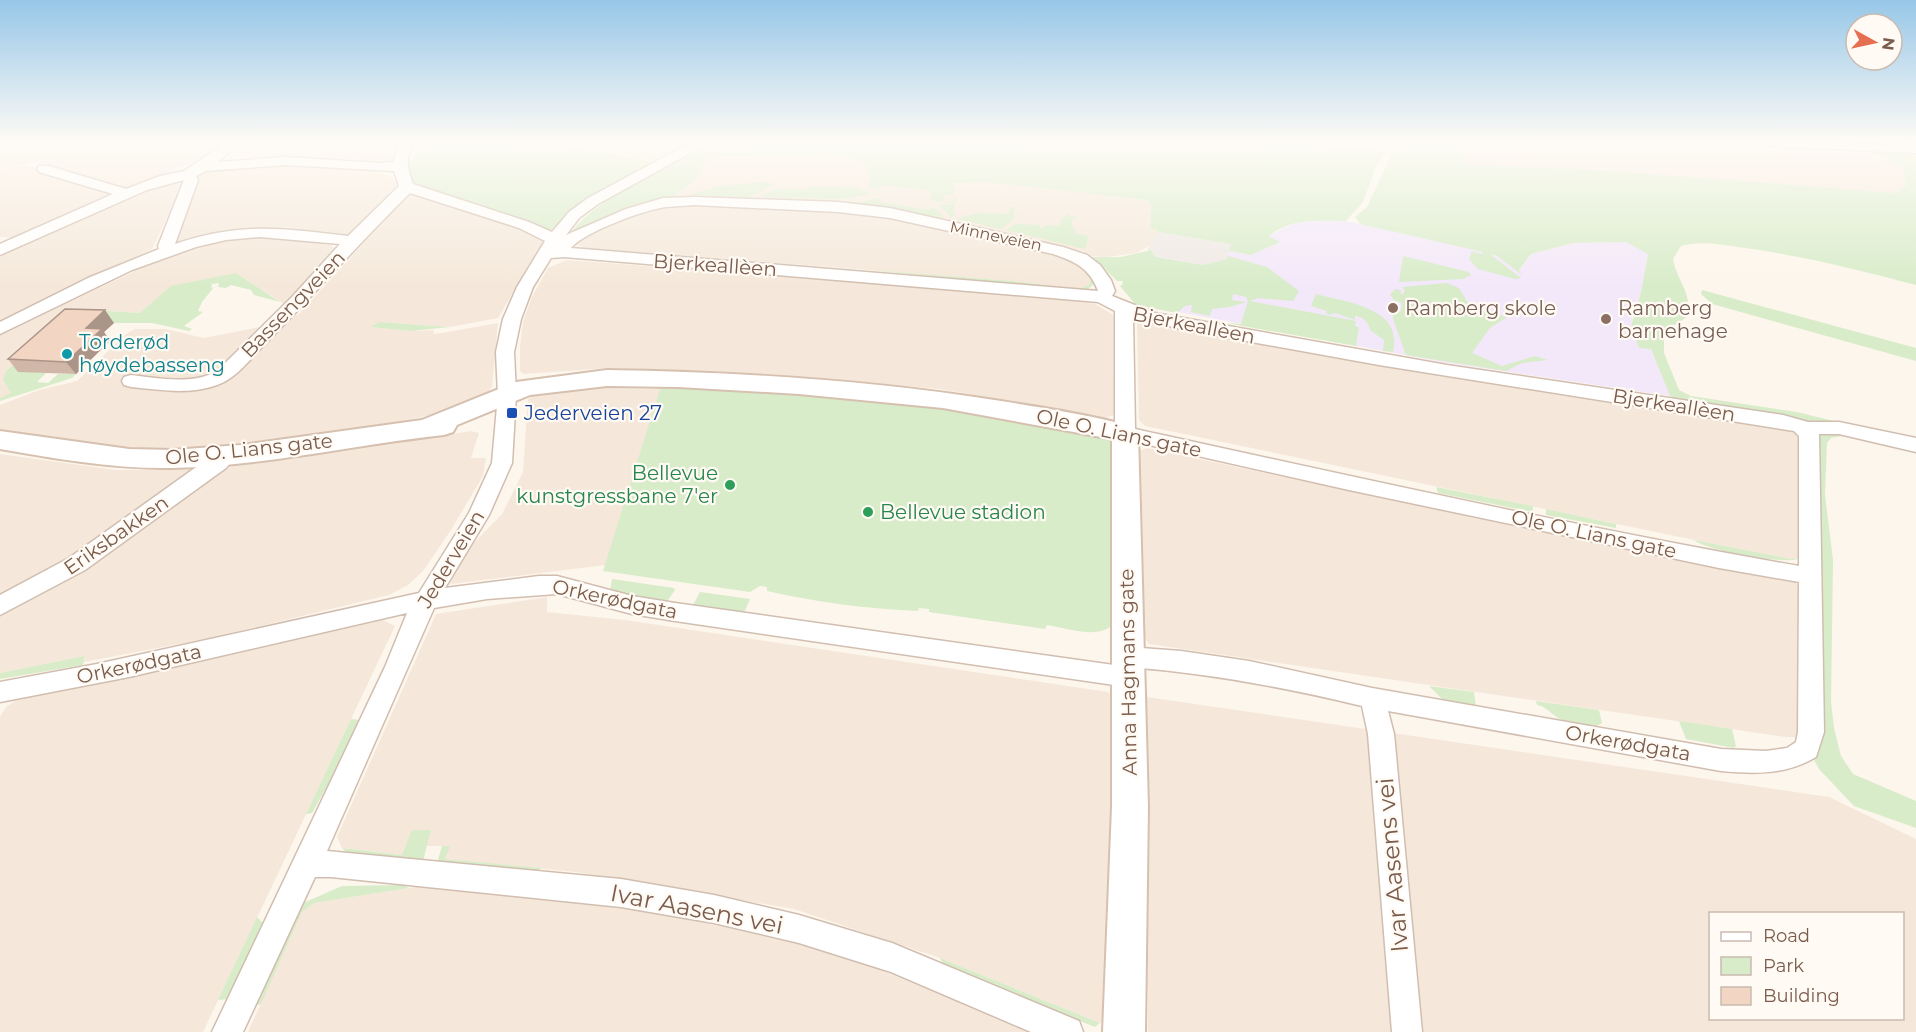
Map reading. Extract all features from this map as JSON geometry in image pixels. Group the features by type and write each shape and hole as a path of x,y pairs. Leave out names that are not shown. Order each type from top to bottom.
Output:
{"street":[{"path":"114,190 127,194"},
{"path":"4,245 136,190"},
{"path":"168,251 166,246 187,190"},
{"name":"Bassengveien","path":"131,381 184,384 210,382 222,376 298,301 352,241 404,190"},
{"path":"417,190 502,218 551,246"},
{"name":"Jederveien","path":"227,1032 307,864 397,667 418,614 479,515 497,477 501,463 506,404 505,352 512,319 525,287 574,215 613,190"},
{"name":"Minneveien","path":"551,246 563,248 570,238 580,233 631,212 663,203 694,201 851,208 878,211 1027,243 1081,258 1103,280 1107,291 1102,297"},
{"name":"Bassengveien","path":"0,329 111,275 168,251 207,240 258,232 293,233 352,241"},
{"name":"Bjerkeallèen","path":"551,246 564,252 1102,297 1124,311 1316,349 1505,380 1783,421 1804,428 1839,428 1916,445"},
{"name":"Anna Hagmans gate","path":"1124,311 1131,822 1124,1032"},
{"name":"Ole O. Lians gate","path":"0,440 112,457 171,459 227,455 472,421 539,385 607,378 678,379 799,386 963,403 1125,433 1719,560 1810,576"},
{"name":"Orkerødgata","path":"2,694 428,601 514,587 557,585 666,611 1096,674 1128,667 1249,671 1302,681 1372,699 1721,760 1757,762 1787,760 1807,749 1811,732 1811,441 1804,428"},
{"name":"Eriksbakken","path":"0,606 77,564 227,455"},
{"name":"Ivar Aasens vei","path":"1372,699 1381,734 1407,1032"},
{"name":"Ivar Aasens vei","path":"307,864 331,864 621,893 714,909 798,929 892,958 1068,1032"}],"shaded area":[{"path":"0,190 97,190 114,195 16,238 0,237"},
{"path":"146,190 180,190 152,249 0,325 0,254"},
{"path":"193,190 392,190 352,233 345,235 287,227 245,229 181,242 173,241"},
{"path":"681,190 1061,190 1147,200 1151,205 1150,228 1158,232 1151,245 1136,253 1107,257 1089,256 1083,251 1013,234 863,205 686,197 667,200"},
{"path":"1860,190 1900,190 1898,193"},
{"path":"419,193 536,234 542,239 542,244 498,318 450,327 380,322 372,327 411,331 434,330 433,333 436,334 498,323 492,387 484,396 440,413 384,425 199,448 156,451 67,442 0,429 0,405 39,390 77,381 126,334 135,329 165,329 204,338 265,326 299,314 407,196"},
{"path":"681,204 873,214 1049,252 1074,261 1091,279 1091,282 1078,289 1012,281 586,248 575,244 579,237 652,209"},
{"name":"Ramberg skole","path":"1346,221 1463,246 1497,256 1519,271 1531,254 1573,243 1626,242 1648,253 1641,292 1632,318 1651,349 1670,396 1442,362 1162,309 1156,256 1203,265 1227,259 1229,251 1251,255 1279,242 1269,236 1286,227 1300,222"},
{"path":"1158,232 1231,244 1227,259 1203,265 1156,256 1151,250 1147,250"},
{"path":"261,236 330,245 335,249 284,304 236,273 215,278 140,313 76,309 6,371 11,394 0,398 0,335 152,263 212,244"},
{"path":"567,260 1017,294 1095,304 1113,315 1114,415 1105,418 940,389 806,377 609,368 524,374 520,371 520,346 523,322 532,297 548,268"},
{"path":"1142,321 1515,387 1792,427 1800,432 1800,558 1791,559 1694,540 1145,426 1139,420 1137,323"},
{"path":"582,388 661,389 606,565 450,584 464,553 502,514 523,472 528,399 533,395"},
{"path":"471,431 479,433 471,458 486,458 483,476 423,571 408,585 389,595 210,638 84,662 85,657 0,673 0,614 62,582 105,556 109,550 236,463 347,451"},
{"path":"1147,448 1720,569 1793,581 1800,586 1800,737 1785,737 1149,644 1144,637 1139,451"},
{"path":"0,454 116,470 206,467 202,472 0,603"},
{"path":"547,597 547,612 625,620 1108,692 1114,698 1115,853 1107,1016 1100,1023 940,958 794,909 575,872 445,859 449,846 425,846 431,830 402,855 342,848 337,837 436,614"},
{"path":"383,620 395,626 203,1032 0,1032 0,717 6,707 17,700"},
{"path":"1147,697 1829,797 1916,839 1916,1032 1148,1032"},
{"path":"428,885 633,909 814,947 868,965 1033,1032 248,1032 302,912 314,903"}],"green space":[{"path":"434,190 613,190 549,231"},
{"path":"624,190 681,190 667,200 571,234 581,221"},
{"path":"705,190 763,190 749,197 688,195"},
{"path":"774,190 863,190 873,194 840,199 759,197"},
{"path":"926,190 953,190 954,195 945,194 943,201 953,202 954,197 956,199 953,212 956,215 951,217 938,204 951,205 951,203 930,200 933,191"},
{"path":"1060,190 1367,190 1363,202 1346,221 1306,221 1286,226 1269,236 1280,242 1251,255 1229,251 1231,244 1158,232 1150,228 1151,205 1147,200"},
{"path":"1375,190 1860,190 1898,193 1901,190 1916,190 1916,285 1767,251 1697,243 1681,246 1673,259 1688,301 1687,317 1664,332 1664,353 1679,390 1691,396 1797,412 1846,424 1811,423 1674,399 1670,396 1651,349 1639,348 1631,327 1641,292 1648,254 1626,242 1573,243 1531,254 1519,270 1522,275 1497,256 1490,254 1521,278 1515,279 1478,269 1469,259 1472,251 1482,254 1483,252 1360,224 1355,217 1367,207"},
{"path":"880,198 879,202 930,210 932,207 944,218 851,204"},
{"path":"1010,207 1015,207 1013,220 1001,229 956,219 977,213 1009,214"},
{"path":"1066,214 1077,218 1072,219 1076,234 1089,236 1085,249 1006,230 1015,224 1040,225 1040,228 1044,228 1045,225 1059,226 1061,218"},
{"path":"1151,250 1156,257 1203,265 1227,259 1228,256 1267,267 1299,291 1293,301 1258,298 1250,301 1356,321 1355,326 1359,327 1356,346 1226,323 1241,324 1248,301 1246,297 1233,294 1232,300 1246,302 1212,309 1210,316 1191,312 1192,305 1185,306 1177,313 1136,305 1120,286 1123,284 1122,281 1117,281 1102,266 1087,257 1121,257"},
{"path":"1403,256 1469,272 1471,275 1463,279 1399,282"},
{"path":"1076,263 1080,263 1096,282 1086,291 859,269 1012,281 1078,289 1089,285 1091,279"},
{"path":"236,273 280,302 254,295 251,290 231,285 226,288 218,287 219,283 212,284 211,288 214,287 198,311 203,312 184,326 192,329 189,331 152,323 114,323 19,371 46,373 37,382 48,383 58,374 76,374 72,378 0,401 0,398 11,393 3,380 6,371 76,309 140,313 171,286"},
{"path":"1447,283 1459,288 1471,308 1507,317 1490,328 1472,353 1502,366 1535,356 1548,360 1522,363 1506,371 1406,355 1393,319 1393,310 1401,311 1402,303 1395,301 1390,295 1395,289 1401,290 1400,293 1403,294 1405,290 1402,287"},
{"path":"1702,290 1916,348 1916,361 1712,304 1701,294"},
{"path":"1316,294 1356,304 1381,316 1390,325 1394,337 1393,352 1383,351 1384,340 1370,330 1363,318 1355,316 1355,320 1335,313 1329,315 1327,311 1311,306"},
{"path":"379,322 450,327 411,331 371,327"},
{"name":"Bellevue stadion","path":"657,386 800,394 985,414 993,418 1107,438 1114,445 1112,489 1114,624 1107,629 1091,632 1047,625 1045,629 929,612 929,609 899,610 823,602 767,591 767,587 760,586 750,592 603,571 660,389 655,389"},
{"path":"1822,430 1847,435 1831,438 1827,443 1825,495 1833,560 1831,702 1834,728 1841,756 1853,774 1916,801 1916,828 1854,806 1819,769 1813,758 1817,434"},
{"path":"1436,487 1533,506 1533,512 1438,493"},
{"path":"1546,509 1616,524 1616,528 1546,515"},
{"path":"1694,540 1791,559 1800,558 1792,560 1780,560 1747,556 1714,548"},
{"path":"612,579 675,590 666,603 610,591"},
{"path":"700,592 750,599 743,615 692,607"},
{"path":"85,656 83,665 0,679 0,673"},
{"path":"1429,686 1474,692 1476,707 1445,702"},
{"path":"1536,701 1599,710 1602,723 1597,726 1563,720 1537,705"},
{"path":"351,719 359,720 312,813 306,814"},
{"path":"1679,721 1732,729 1736,746 1734,748 1686,739"},
{"path":"412,830 431,830 423,861 346,852 342,848 402,855"},
{"path":"442,846 450,846 445,859 541,868 538,873 437,863"},
{"path":"403,885 409,888 314,903 302,912 261,1004 257,1005 303,903 342,886"},
{"path":"257,917 265,925 229,999 218,1000"},
{"path":"940,958 1100,1023 1095,1027 944,966"}],"building":[{"path":"65,309 105,310 86,328 102,329 66,362 8,359"}],"place":[{"name":"Ramberg skole","path":"1393,308"},
{"name":"Ramberg barnehage","path":"1606,319"},
{"name":"Torderød høydebasseng","path":"67,354"},
{"name":"Jederveien 27","path":"512,413"},
{"name":"Bellevue kunstgressbane 7'er","path":"730,485"},
{"name":"Bellevue stadion","path":"868,512"}]}
